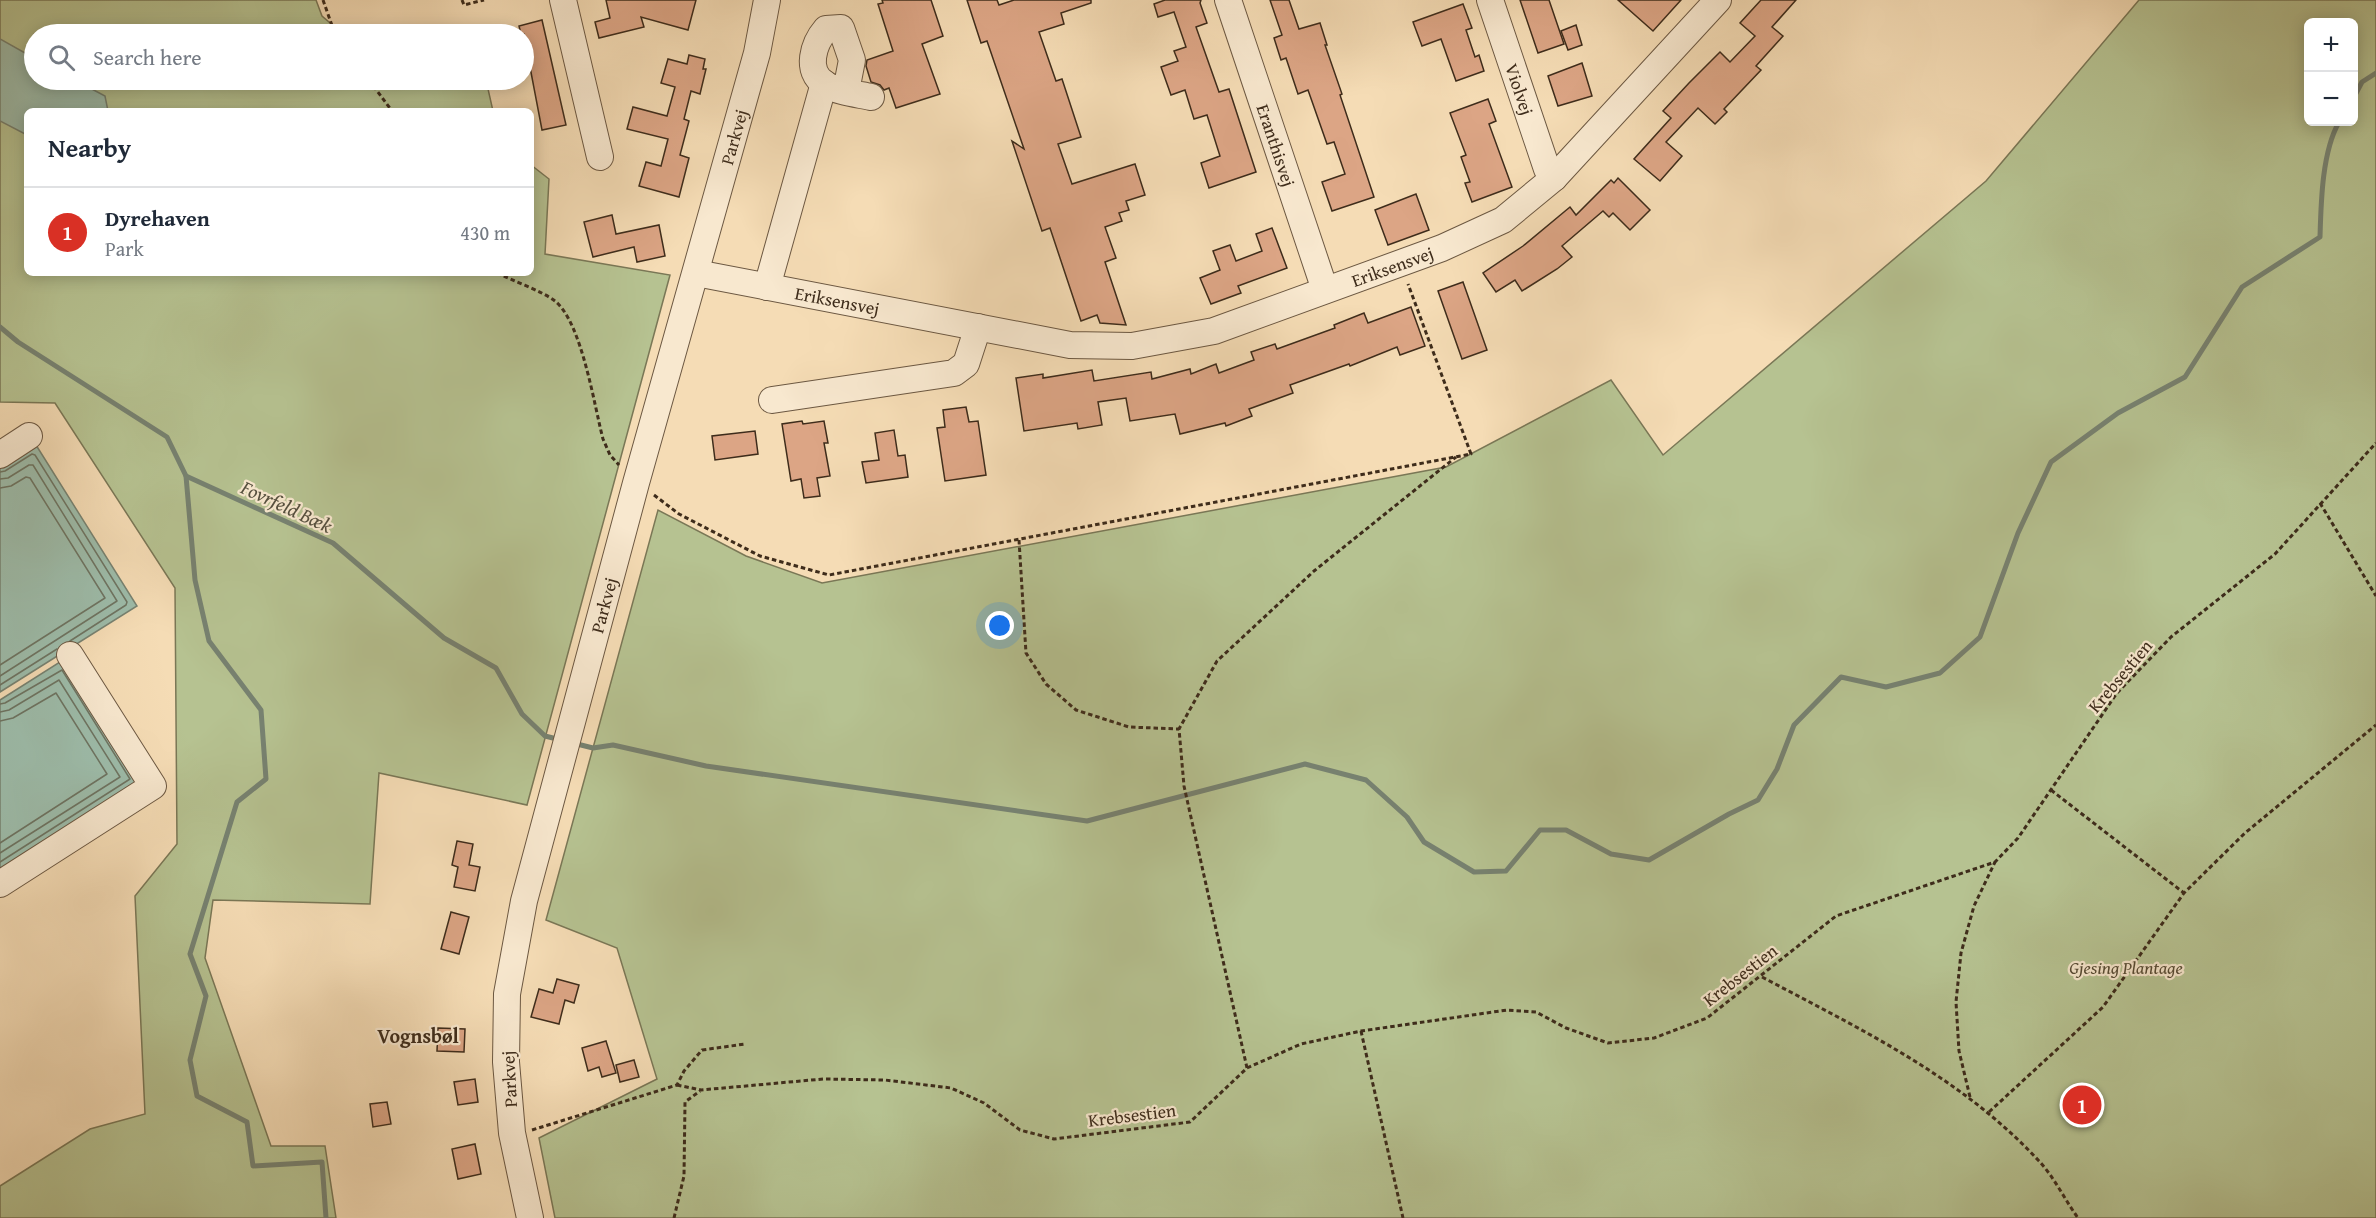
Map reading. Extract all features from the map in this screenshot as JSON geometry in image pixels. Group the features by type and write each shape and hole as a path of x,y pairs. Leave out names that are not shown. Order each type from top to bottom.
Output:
{"street":[{"path":"563,0 600,157"},
{"name":"Parkvej","path":"530,1218 513,1136 506,1062 507,994 524,901 636,483 757,53 767,0"},
{"name":"Eranthisvej","path":"1227,0 1325,290"},
{"name":"Violvej","path":"1490,0 1547,169 1554,178"},
{"name":"Eriksensvej","path":"696,273 1070,345 1132,346 1214,331 1442,248 1503,220 1554,178 1718,0"},
{"path":"766,287 835,87 871,96"},
{"path":"772,400 954,373 966,364 978,327"},
{"path":"0,455 29,436"},
{"path":"0,884 153,786 70,655"}],"path":[{"path":"323,0 331,24"},
{"path":"462,0 464,5 484,0"},
{"path":"377,90 391,108"},
{"path":"503,276 555,301 569,317 576,334 603,439 610,455 636,483 680,514 760,556 829,575 1471,454 1400,263"},
{"name":"Krebsestien","path":"677,1084 701,1090 823,1079 885,1080 951,1088 984,1103 1020,1130 1054,1139 1190,1122 1247,1068 1301,1044 1361,1031 1507,1010 1536,1012 1566,1028 1608,1043 1654,1038 1707,1018 1836,916 1995,862 2018,838 2117,693 2171,637 2275,554 2376,443"},
{"path":"1247,1068 1184,786 1179,729 1217,661 1314,571 1457,456"},
{"path":"2320,503 2376,596"},
{"path":"1019,539 1026,653 1046,684 1076,710 1129,727 1179,729"},
{"path":"1989,1112 2103,1007 2184,893 2245,833 2376,725"},
{"path":"2051,790 2184,893"},
{"path":"1971,1098 1959,1051 1956,1002 1961,953 1974,906 1995,862"},
{"path":"1761,977 1904,1053 1971,1098 1989,1112 2041,1163 2078,1218"},
{"path":"1361,1031 1403,1218"},
{"path":"513,1136 677,1084 684,1071 702,1050 745,1044"},
{"path":"674,1218 684,1176 685,1102 701,1090"}],"green space":[{"path":"0,0 316,0 322,16 331,24 24,24 24,90 488,90 492,108 24,108 24,276 534,276 534,167 549,179 545,254 670,275 527,805 379,773 370,904 213,900 205,958 271,1146 325,1146 336,1218 0,1218 0,1186 90,1129 145,1114 135,896 177,844 175,588 55,403 0,402"},
{"name":"Gjesing Plantage","path":"2139,0 2376,0 2376,1218 555,1218 539,1138 657,1079 617,948 546,920 658,510 746,556 822,583 1446,467 1611,380 1663,455 1986,181"}],"water":[{"path":"0,39 24,52 24,90 94,90 105,96 107,108 24,108 24,133 0,121"},
{"path":"36,445 137,606 0,692 0,467"},
{"path":"63,660 139,782 0,869 0,700"}],"building":[{"path":"606,0 696,0 688,30 641,17 644,27 599,38 595,22 610,18"},
{"path":"882,0 931,0 943,36 922,44 940,94 896,108 889,88 884,90 880,85 871,82 866,66 867,60 893,51 878,4 883,3"},
{"path":"967,0 997,0 999,5 1014,0 1091,0 1091,3 1061,13 1064,24 1039,32 1056,81 1062,79 1081,137 1058,144 1072,184 1135,164 1145,195 1126,201 1129,210 1119,213 1122,221 1105,227 1116,258 1105,262 1126,325 1100,323 1097,315 1081,321 1050,228 1042,231 1012,141 1024,149 987,41 981,43"},
{"path":"1165,0 1201,0 1207,23 1196,27 1219,92 1229,89 1256,172 1209,188 1201,163 1220,156 1207,115 1194,119 1185,90 1171,95 1161,67 1178,61 1174,51 1186,47 1174,12 1158,17 1154,4"},
{"path":"1270,0 1289,0 1299,29 1320,23 1342,94 1340,95 1374,197 1332,211 1322,182 1345,174 1334,142 1327,144 1308,90 1298,94 1286,58 1281,60 1274,38 1282,35"},
{"path":"1520,0 1549,0 1564,44 1538,53"},
{"path":"1618,0 1681,0 1653,31"},
{"path":"1761,0 1796,0 1772,27 1783,36 1756,66 1761,70 1724,109 1727,112 1715,124 1698,108 1666,142 1682,156 1660,181 1634,159 1671,118 1663,111 1689,83 1720,52 1730,62 1755,36 1740,23"},
{"path":"1463,4 1472,28 1466,30 1475,57 1479,55 1484,71 1456,81 1441,39 1422,46 1413,22"},
{"path":"542,20 566,125 542,130 534,88 534,24 527,24"},
{"path":"1576,25 1582,45 1568,50 1561,31"},
{"path":"689,55 705,59 703,69 706,69 700,94 691,91 684,119 689,121 680,155 689,158 679,197 639,186 646,162 661,166 668,139 627,129 633,107 667,116 675,87 661,83 668,59 687,64"},
{"path":"1582,63 1592,96 1558,106 1548,76"},
{"path":"1488,99 1496,121 1489,124 1512,187 1472,202 1465,183 1470,182 1461,157 1466,155 1450,113"},
{"path":"1618,178 1650,210 1630,230 1613,213 1609,217 1603,211 1562,246 1572,257 1557,269 1522,291 1515,280 1496,292 1483,273 1523,246 1570,207 1576,215 1611,180 1614,183"},
{"path":"1416,194 1429,230 1388,245 1375,210"},
{"path":"612,215 616,234 659,225 665,256 637,262 634,247 593,257 584,222"},
{"path":"1272,228 1287,268 1238,286 1241,293 1211,304 1200,278 1220,270 1213,251 1230,245 1236,261 1262,251 1256,234"},
{"path":"1463,282 1487,350 1462,359 1438,291"},
{"path":"1411,307 1425,346 1400,355 1397,347 1350,366 1349,364 1290,385 1293,393 1249,409 1252,416 1226,426 1225,423 1180,434 1175,414 1130,421 1126,398 1098,402 1102,425 1078,429 1077,423 1024,431 1016,378 1043,374 1043,378 1092,370 1094,381 1151,372 1152,379 1190,369 1191,374 1216,364 1219,373 1254,360 1251,352 1275,344 1277,349 1335,328 1334,325 1364,313 1368,323"},
{"path":"966,407 969,422 978,421 986,475 945,481 937,428 945,427 943,410"},
{"path":"802,421 803,424 824,421 828,443 824,443 830,476 817,478 820,496 804,498 801,479 791,481 782,424"},
{"path":"894,430 898,456 905,455 908,477 866,483 862,462 879,460 875,433"},
{"path":"755,431 758,454 715,460 712,436"},
{"path":"457,841 473,844 469,865 480,867 475,891 454,887 458,867 452,865"},
{"path":"451,912 469,917 459,954 441,949"},
{"path":"557,979 579,985 574,1003 565,1000 559,1024 531,1017 539,989 553,993"},
{"path":"438,1028 465,1029 464,1052 437,1051"},
{"path":"606,1041 616,1073 602,1077 599,1067 588,1071 582,1048"},
{"path":"634,1060 639,1077 620,1082 616,1065"},
{"path":"475,1079 478,1102 458,1105 454,1082"},
{"path":"387,1102 391,1124 373,1127 370,1104"},
{"path":"475,1144 481,1174 458,1179 452,1149"}],"waterway":[{"path":"2358,90 2362,82 2376,73"},
{"path":"573,743 593,748 613,745 706,766 1087,821 1305,764 1366,780 1407,817 1424,842 1474,872 1506,871 1540,830 1566,830 1611,854 1649,860 1758,800 1777,769 1794,725 1841,677 1886,687 1940,673 1980,637 2018,533 2051,462 2118,413 2185,377 2242,287 2320,237 2326,162 2337,126"},
{"name":"Fovrfeld Bæk","path":"0,327 18,342 167,437 186,476 333,543 444,638 496,668 522,714 545,736 561,740"},
{"path":"186,476 195,580 209,641 261,710 266,779 237,802 190,954 206,996 190,1060 197,1096 247,1122 253,1166 322,1162 326,1218"}],"place":[{"name":"Dyrehaven","path":"2082,1105"}],"district":[{"name":"Vognsbøl","path":"418,1035"}]}
